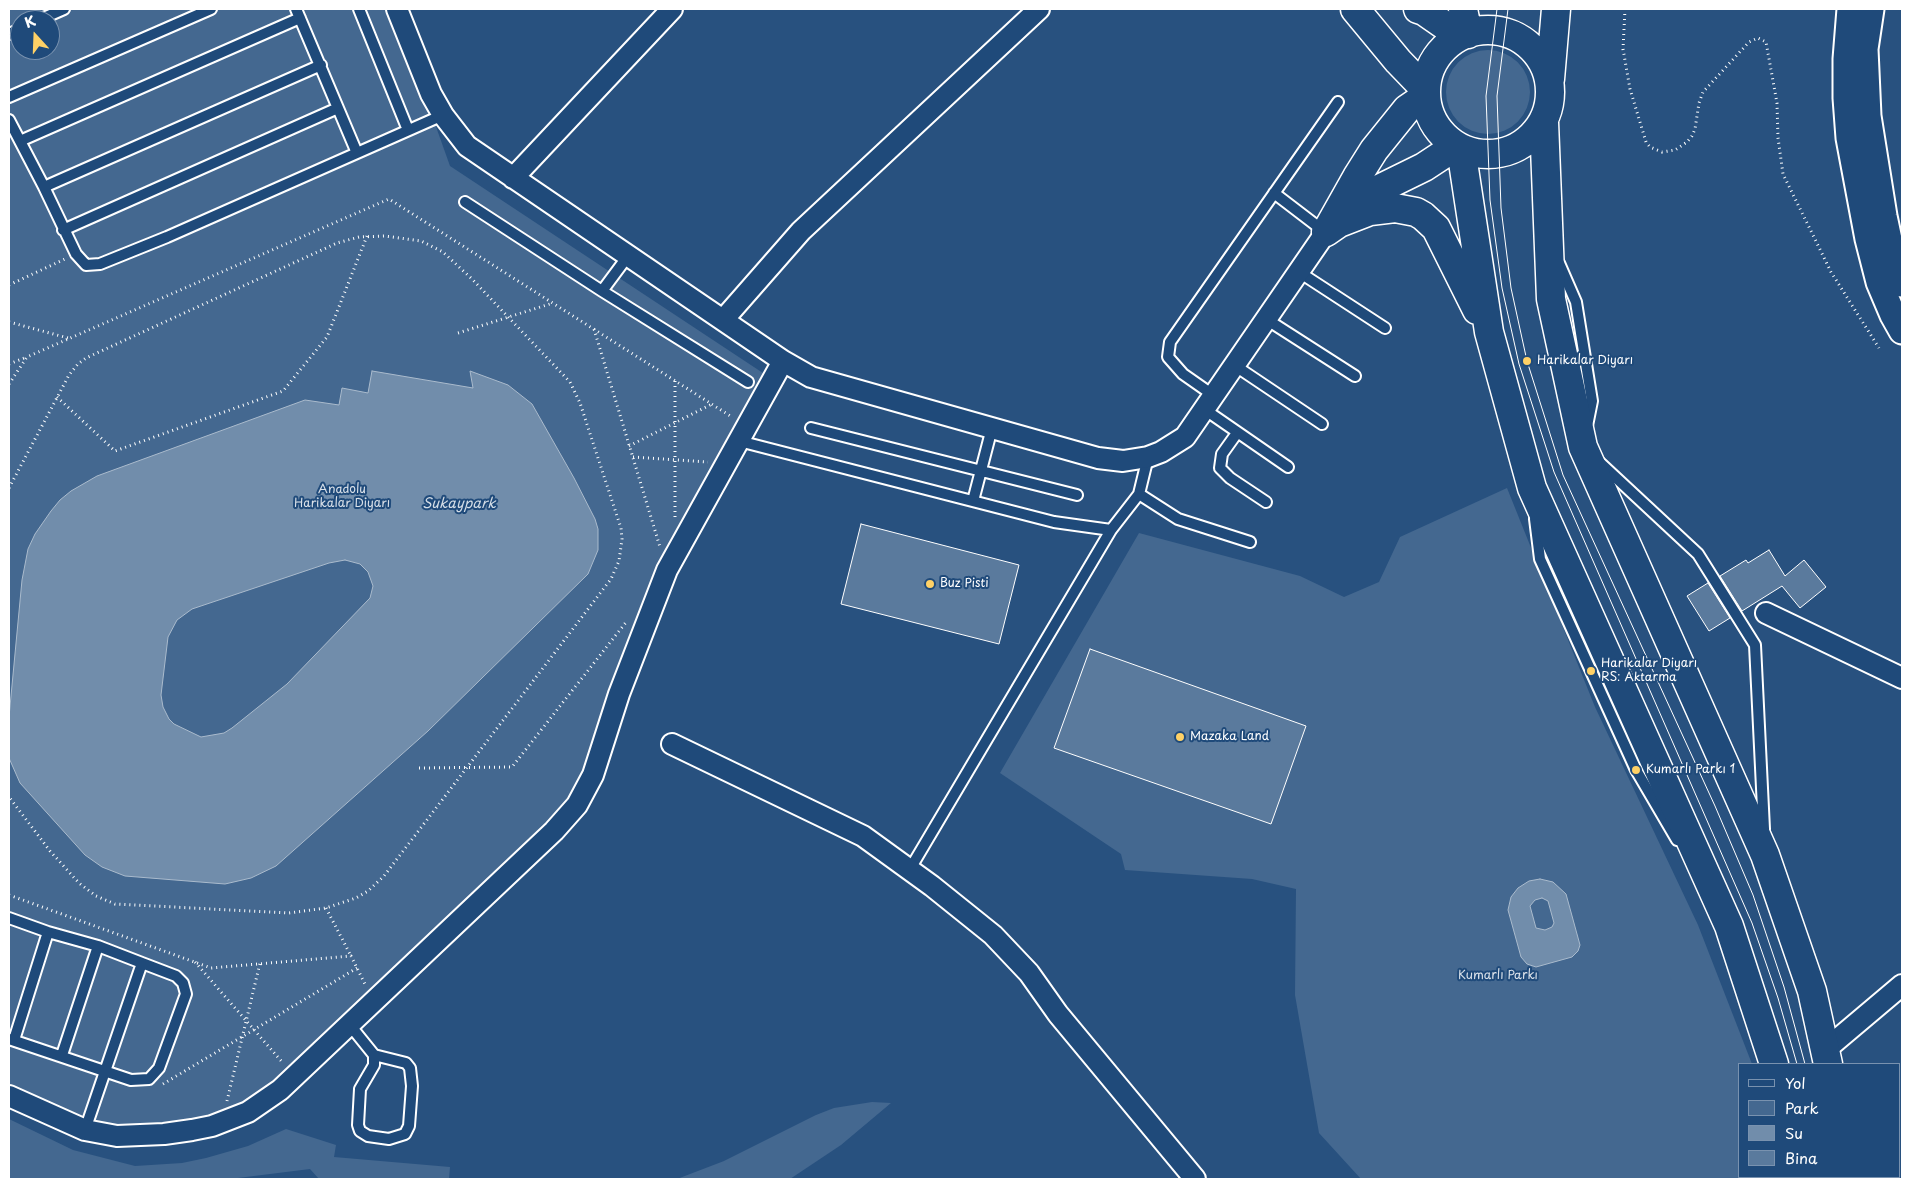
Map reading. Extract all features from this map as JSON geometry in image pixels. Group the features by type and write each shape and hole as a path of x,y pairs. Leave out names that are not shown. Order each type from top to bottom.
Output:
{"highway":[{"path":"1355,9 1425,93"},
{"path":"1418,9 1464,26 1478,30 1504,32 1522,40 1540,57 1550,80"},
{"path":"1464,26 1444,47 1433,63 1425,93 1430,117 1445,138 1458,147 1489,155 1509,151 1529,140 1544,122 1549,109 1551,94 1550,80 1556,9"},
{"path":"1326,232 1352,184 1374,150 1407,109 1425,93"},
{"path":"1544,122 1551,299 1583,447 1765,856 1812,991 1827,1057"},
{"path":"1326,232 1346,211 1370,194 1424,167 1458,147"},
{"path":"1458,147 1489,332 1532,488 1729,926 1774,1063"},
{"path":"1326,232 1354,216 1382,208 1406,209 1424,216 1436,228 1489,332"}],"street":[{"path":"397,9 432,94 443,115 467,146 783,361 811,376 1098,458 1123,461 1148,457 1173,445 1184,437 1326,232"},
{"path":"513,178 672,9"},
{"path":"723,320 801,231 1039,9"},
{"path":"1850,9 1846,59 1846,98 1850,146 1868,239 1879,282 1902,331"},
{"path":"1871,9 1865,49 1868,116 1884,216 1894,263 1902,284"},
{"path":"9,1096 85,1130 117,1136 135,1137 192,1130 221,1123 248,1112 264,1102 294,1076 554,830 577,805 593,774 619,694 667,570 783,361"},
{"path":"1766,613 1902,678"},
{"path":"672,744 863,836 910,869 993,935 1013,953 1040,986 1058,1014 1195,1179"},
{"path":"1827,1057 1902,985"}],"lane":[{"path":"9,97 211,9"},
{"path":"359,9 408,130"},
{"path":"20,142 298,13 357,153"},
{"path":"44,187 321,65"},
{"path":"1288,467 1237,433 1168,357 1170,342 1338,102"},
{"path":"63,230 338,108"},
{"path":"9,120 44,187 63,230 76,254 86,265 100,264 167,236 443,115"},
{"path":"1274,194 1326,232"},
{"path":"465,202 602,291 748,382"},
{"path":"602,291 628,256"},
{"path":"1298,272 1385,328"},
{"path":"1266,318 1355,376"},
{"path":"1234,365 1322,424"},
{"path":"811,428 981,469 1077,495"},
{"path":"973,501 992,428"},
{"path":"1237,433 1222,454 1220,468 1230,478 1266,502"},
{"path":"743,434 973,501 1054,522 1111,530"},
{"path":"1583,447 1698,554 1754,646 1765,856"},
{"path":"910,869 1111,530 1139,494 1148,457"},
{"path":"1139,494 1178,519 1250,542"},
{"path":"9,918 48,932 98,946 176,976 183,983 186,994 159,1068 149,1079 131,1080 62,1055 12,1040 48,932"},
{"path":"62,1055 98,946"},
{"path":"85,1130 142,963"},
{"path":"349,1024 374,1055 406,1063 410,1068 412,1086 409,1126 405,1134 389,1140 368,1136 360,1132 358,1124 360,1089 374,1066 374,1055"}],"path":[{"path":"1625,9 1623,48 1629,82 1646,142 1650,147 1662,152 1675,150 1692,136 1696,129 1699,102 1703,92 1749,42 1758,38 1766,42 1777,103 1778,138 1783,174 1831,272 1879,348"},
{"path":"9,364 389,198 712,404 743,434"},
{"path":"57,396 115,451 283,391 327,337 367,236"},
{"path":"9,488 57,396 73,369 86,358 337,243 367,236 412,238 432,245 458,265 570,382 577,394 620,528 622,551 611,579 376,884 356,898 326,908 289,913 115,904 105,901 79,883 50,851 9,797"},
{"path":"9,285 76,254"},
{"path":"458,333 554,303"},
{"path":"9,322 69,339"},
{"path":"594,328 667,570"},
{"path":"9,384 27,357"},
{"path":"675,380 675,518"},
{"path":"629,446 712,404"},
{"path":"633,458 727,463"},
{"path":"419,768 512,767 631,616"},
{"path":"9,895 211,968 351,956"},
{"path":"157,1088 357,968 326,908"},
{"path":"194,962 294,1076"},
{"path":"221,1123 260,964"}],"green space":[{"name":"Anadolu Harikalar Diyarı","path":"9,9 394,9 450,166 772,379 655,616 606,763 446,936 264,1106 150,1137 113,1132 9,1089"},
{"path":"1480,50 1496,50 1512,57 1523,68 1530,84 1527,108 1518,122 1512,127 1496,134 1480,134 1464,127 1453,116 1446,100 1446,84 1453,68 1464,57"},
{"name":"Kumarlı Parkı","path":"1507,488 1595,707 1698,925 1752,1063 1738,1063 1738,1178 1773,1179 1361,1179 1319,1133 1295,995 1296,889 1252,879 1125,870 1121,854 1000,773 1139,533 1300,576 1344,597 1379,582 1400,537"},
{"path":"872,1102 891,1103 841,1145 790,1179 677,1179 724,1161 816,1115 834,1108"},
{"path":"9,1119 73,1150 135,1166 182,1163 206,1158 248,1146 286,1129 336,1145 334,1157 450,1167 449,1179 319,1179 310,1169 230,1179 9,1179"}],"water":[{"name":"Sukaypark","path":"372,371 473,388 470,371 508,385 532,404 595,519 598,529 598,550 588,574 428,731 276,866 251,878 225,884 125,876 102,867 85,855 20,783 9,758 9,717 22,580 28,549 35,534 60,500 71,491 97,476 305,400 339,405 342,388 368,393","holes":["345,560 360,564 368,572 373,586 370,598 287,684 224,733 201,737 174,724 169,719 163,707 161,695 168,637 177,620 192,609 329,563"]},
{"path":"1540,879 1553,882 1566,894 1580,945 1578,951 1572,957 1536,967 1527,964 1521,957 1508,910 1511,897 1518,888 1529,881","holes":["1542,898 1548,901 1554,923 1552,927 1545,930 1536,928 1530,906 1535,900"]}],"building":[{"name":"Buz Pisti","path":"861,524 1019,565 999,644 841,604"},
{"path":"1769,550 1785,576 1804,560 1826,587 1800,608 1782,586 1742,611 1720,576 1746,560 1748,563"},
{"path":"1708,583 1730,618 1709,631 1687,596"},
{"name":"Mazaka Land","path":"1090,649 1306,726 1271,824 1054,748"}],"tram line":[{"path":"1497,9 1486,96 1490,200 1502,288 1519,364 1554,472 1752,923 1778,998 1797,1063"},
{"path":"1508,9 1497,96 1501,208 1511,288 1527,361 1563,475 1715,806 1753,895 1784,987 1805,1063"}],"place":[{"name":"Harikalar Diyarı","path":"1527,361"},
{"name":"Buz Pisti","path":"930,584"},
{"name":"Harikalar Diyarı RS: Aktarma","path":"1591,671"},
{"name":"Mazaka Land","path":"1180,737"},
{"name":"Kumarlı Parkı 1","path":"1636,770"}]}
